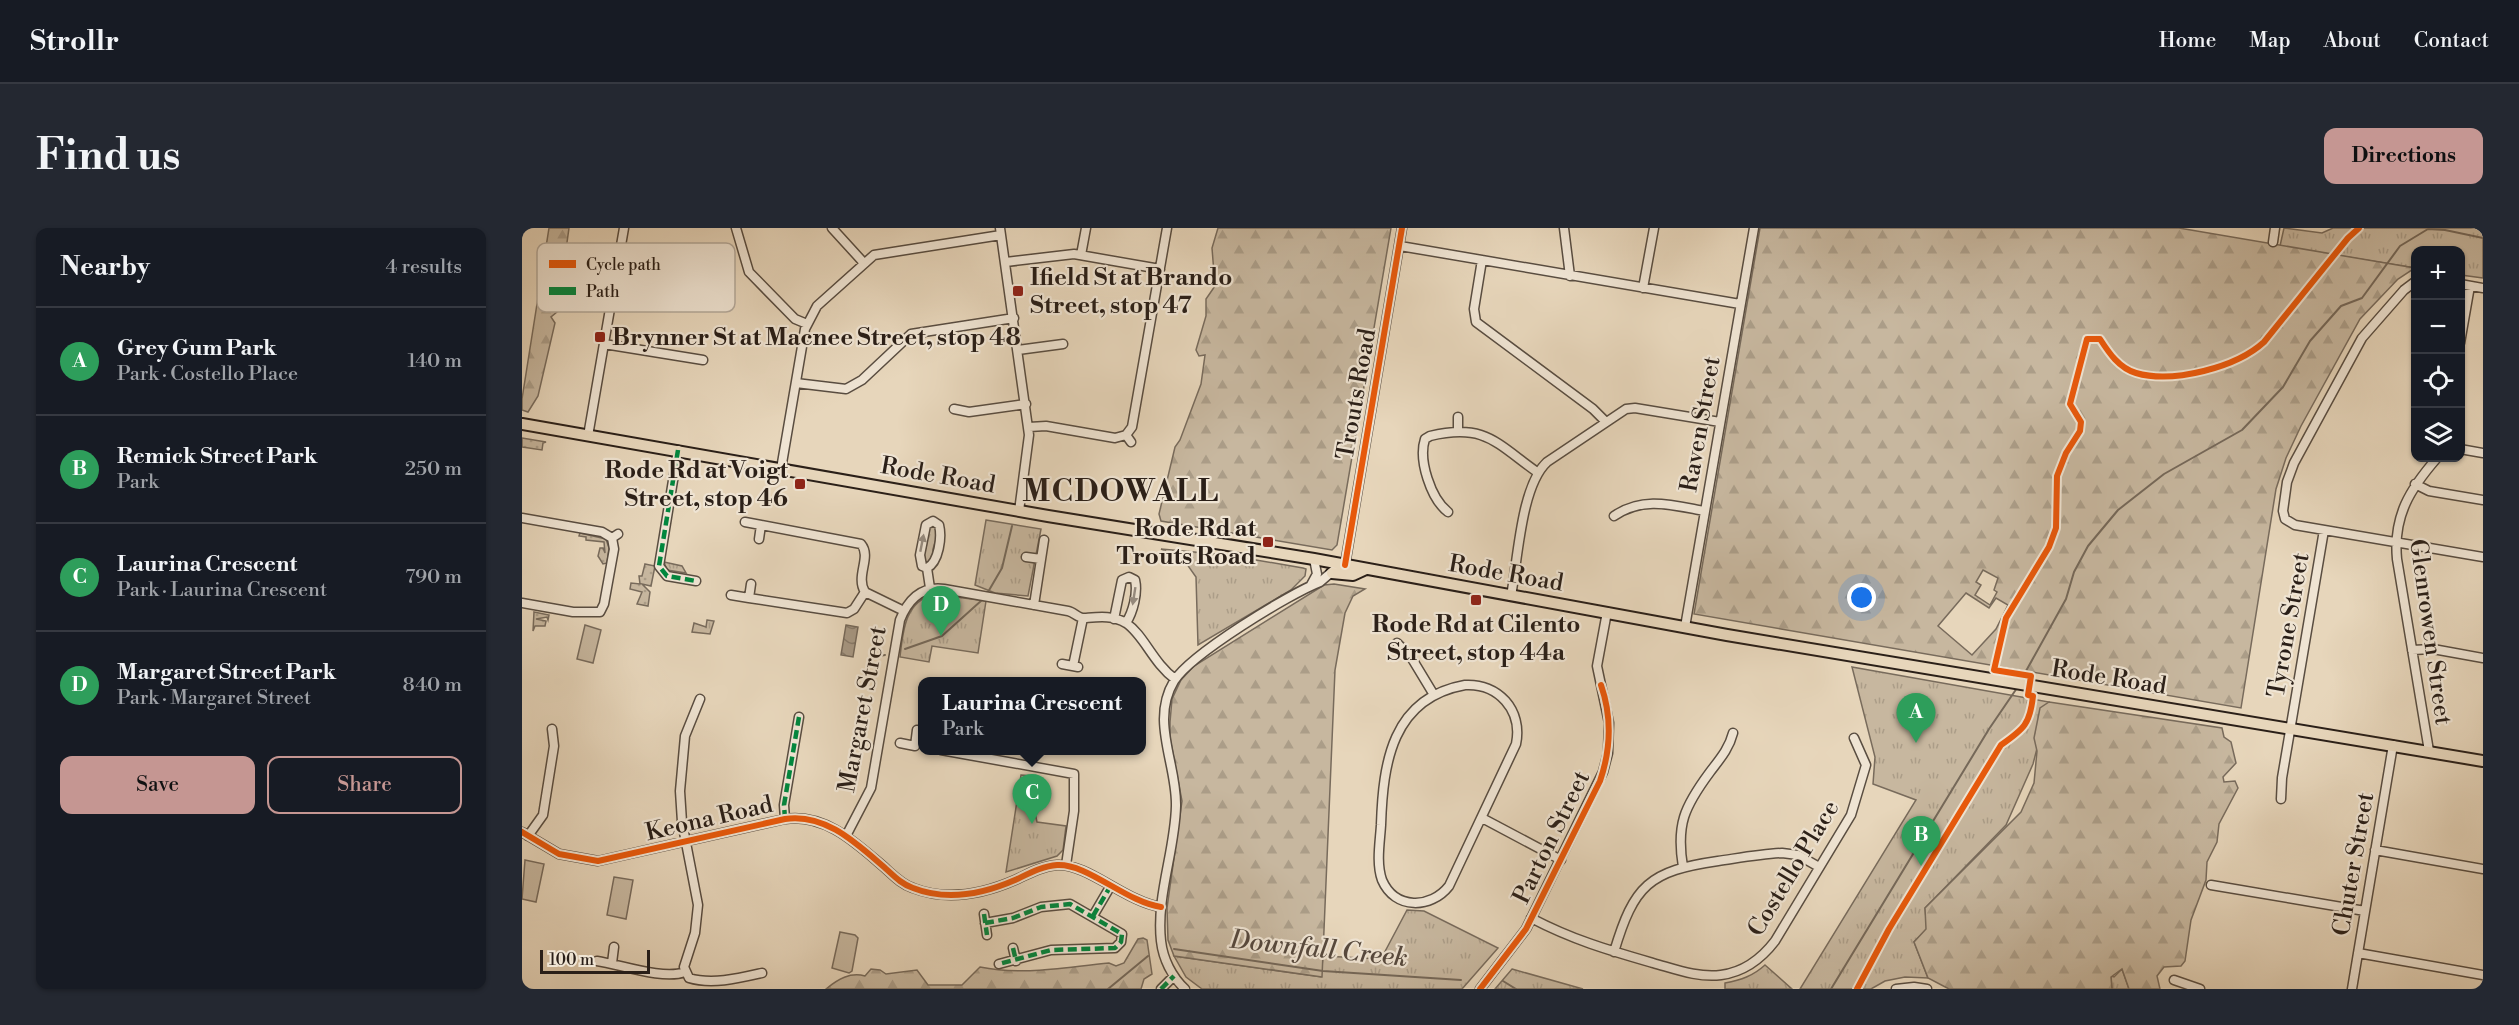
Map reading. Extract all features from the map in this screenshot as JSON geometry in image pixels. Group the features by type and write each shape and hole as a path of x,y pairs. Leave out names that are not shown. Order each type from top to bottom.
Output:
{"main road":[{"name":"Rode Road","path":"522,424 1019,511 1314,559 1338,567 1366,569 1685,627 2483,761"},
{"path":"1338,567 1353,575 1366,569"}],"street":[{"path":"622,243 624,228"},
{"path":"736,228 749,273 795,319 807,324"},
{"path":"832,228 863,262"},
{"path":"1081,255 1086,228"},
{"path":"1029,427 1046,426 1129,439 1167,228"},
{"name":"Trouts Road","path":"1338,567 1402,228"},
{"path":"1564,228 1570,276"},
{"path":"1643,288 1654,228"},
{"name":"Raven Street","path":"1685,627 1754,228"},
{"path":"2273,242 2275,228"},
{"path":"781,469 807,324 817,306 863,262 884,252 1001,232 1029,427 1028,453 1019,511"},
{"path":"1400,246 1740,304"},
{"path":"1006,262 1062,254 1160,268"},
{"path":"1482,260 1474,309 1476,322 1593,409 1605,421"},
{"path":"2411,284 2359,343 2291,470 2283,511 2285,519 2295,525 2483,557"},
{"path":"2465,285 2483,288"},
{"path":"2465,314 2470,286"},
{"path":"588,436 610,312"},
{"path":"796,383 846,389 862,380 911,334 1014,318"},
{"path":"604,344 703,360"},
{"path":"1018,350 1063,344"},
{"path":"954,409 969,412 1026,404"},
{"path":"1511,596 1528,494 1537,472 1621,410 1635,408 1720,422"},
{"path":"1458,417 1458,432"},
{"path":"1448,512 1433,495 1427,476 1424,444 1430,436 1473,431 1486,435 1537,472"},
{"path":"678,450 659,566 667,576 696,581"},
{"path":"2465,450 2483,453"},
{"name":"Glenrowen Street","path":"2429,752 2396,542 2400,514 2415,484 2434,462"},
{"path":"2415,484 2429,490 2483,500"},
{"path":"1614,516 1633,505 1645,502 1704,511"},
{"path":"522,518 615,536 604,604 600,612 573,612 522,603"},
{"path":"933,521 939,525 940,534 934,562 927,568 922,566 920,555 926,525 933,521"},
{"path":"745,522 861,543 865,552 861,582 865,592 904,611"},
{"path":"759,539 761,525"},
{"name":"Tyrone Street","path":"2281,799 2324,530"},
{"path":"1034,605 1044,540"},
{"path":"1026,557 1041,559"},
{"path":"1311,585 1317,573 1314,559"},
{"path":"1185,989 1174,976 1162,946 1161,907 1176,807 1164,718 1168,694 1175,679 1198,655 1338,567"},
{"path":"927,568 930,588 1072,612 1083,618 1096,616 1126,623 1159,666 1175,679"},
{"path":"1114,619 1122,580 1129,577 1135,580 1136,586 1132,612 1126,623"},
{"path":"749,598 751,584"},
{"name":"Margaret Street","path":"846,836 871,788 898,627 904,611 917,594 930,588"},
{"path":"731,595 844,614 854,609 865,592"},
{"name":"Parton Street","path":"1480,989 1515,946 1597,790 1606,762 1609,723 1597,666 1606,612"},
{"path":"1062,664 1075,667 1083,618"},
{"path":"1397,643 1412,657 1434,694"},
{"path":"2412,650 2433,649 2483,658"},
{"path":"1479,685 1500,694 1515,717 1516,744 1482,818 1453,879 1440,896 1427,903 1416,904 1398,899 1388,890 1379,865 1382,791 1387,762 1405,722 1417,707 1434,694 1454,687 1479,685"},
{"path":"700,699 685,736 680,799 698,905 695,933 684,964 685,972 689,978 700,980 732,980 762,973"},
{"path":"785,819 784,805 799,717"},
{"path":"525,834 543,815 554,745 552,729"},
{"path":"917,730 918,738"},
{"path":"1683,867 1679,837 1682,819 1701,785 1729,745 1733,733"},
{"name":"Costello Place","path":"1531,918 1570,938 1700,975 1721,975 1754,962 1768,950 1851,815 1865,774 1865,761 1854,738"},
{"path":"900,743 918,746"},
{"name":"Chuter Street","path":"2352,989 2393,745"},
{"path":"969,755 1074,774 1074,812 1066,865 1140,903 1161,907"},
{"name":"Keona Road","path":"525,834 559,854 591,861 785,819 799,818 819,821 846,836 901,882 932,893 956,894 983,891 1042,868 1066,865"},
{"path":"1482,818 1561,860"},
{"path":"2375,850 2483,869"},
{"path":"1614,952 1623,921 1636,897 1658,877 1683,867 1782,853 1798,855 1819,867"},
{"path":"2211,885 2365,911"},
{"path":"1094,916 1110,886"},
{"path":"987,935 985,918 1013,918 1041,907 1064,904 1074,905 1094,916 1120,932 1122,939 1118,947 1051,950 999,964"},
{"path":"612,963 614,947"},
{"path":"1013,948 1016,961"},
{"path":"2358,953 2483,975"},
{"path":"597,961 665,976 685,972"},
{"path":"1161,989 1174,976"},
{"path":"2174,980 2200,989"},
{"path":"1896,989 1914,987 1927,989"}],"green space":[{"path":"549,228 569,228 567,243 547,243"},
{"path":"1218,228 1391,228 1337,545 1332,550 1161,521 1159,514 1175,447 1180,440 1201,384 1205,355 1199,356 1196,350 1206,316 1206,299 1215,286 1212,248"},
{"path":"1760,228 2179,228 2411,267 2411,271 2398,279 2360,319 2286,458 2276,489 2241,708 1694,614","holes":["1983,570 1998,578 1994,590 1997,592 1990,605 1975,595 1981,585 1976,582","1966,593 1989,608 1996,598 2008,605 1996,629 1972,655 1938,626"]},
{"path":"2284,228 2322,233 2333,228 2483,228 2483,278 2465,276 2465,246 2411,246 2411,267 2280,246"},
{"path":"537,304 537,312 557,312 551,317 555,323 538,396 528,412 522,410"},
{"path":"522,438 546,442 543,443 542,450 522,447"},
{"path":"986,520 1041,529 1028,596 995,593 975,585"},
{"path":"929,525 934,525 938,532 933,549 933,559 925,565 924,548 926,548"},
{"path":"580,533 606,539 609,548 607,563 603,564 598,556 600,548 603,548 605,553 604,542 586,540 586,537 579,536"},
{"path":"1161,549 1227,555 1303,568 1306,569 1305,576 1291,590 1198,645 1196,577 1184,560"},
{"path":"664,562 682,566 686,573 667,570"},
{"path":"645,564 655,566 651,586 642,584 650,592 648,606 637,604 642,592 630,589 631,583 640,584 639,576 642,576"},
{"path":"1334,584 1365,589 1353,596 1345,613 1335,670 1322,977 1174,956 1168,940 1167,908 1182,801 1170,738 1172,699 1181,680 1194,666 1324,585"},
{"path":"934,594 986,601 978,653 932,646 929,662 900,657 904,627 911,610 924,598"},
{"path":"534,612 549,615 548,620 547,617 536,619 546,621 545,626 535,626 533,631"},
{"path":"707,620 714,621 710,634 692,632 694,623 706,627"},
{"path":"585,625 601,630 593,663 577,659"},
{"path":"1852,667 2049,702 2033,764 2006,825 1925,908 1927,929 1914,942 1928,978 1905,977 1885,981 1871,989 1800,989 1916,800 1873,784 1875,757"},
{"path":"2049,702 2222,728 2224,737 2231,742 2236,763 2223,777 2224,782 2235,781 2238,788 2219,824 2217,842 2207,862 2206,880 2191,920 2185,961 2181,966 2164,967 2157,976 2160,989 2129,989 2122,969 2111,977 2112,989 1949,989 1928,978 1914,942 1926,929 1925,908 2021,812 2034,783 2037,751 2034,738 2040,708"},
{"path":"1021,775 1033,776 1031,794 1037,822 1066,826 1063,850 1057,856 1006,872"},
{"path":"525,860 544,864 536,902 522,899"},
{"path":"614,877 633,880 626,919 607,915"},
{"path":"1407,910 1424,911 1498,948 1462,989 1202,989 1186,977 1174,956 1321,977 1323,956 1381,959"},
{"path":"840,932 855,935 858,938 852,971 849,973 832,968"},
{"path":"1138,939 1147,940 1152,974 1144,979 1141,989 826,989 844,977 865,976 871,969 880,970 886,974 917,970 928,985 962,985 980,967 1029,971 1109,963 1116,966 1124,963"},
{"path":"1765,965 1792,989 1725,989 1725,983 1746,977"},
{"path":"1512,969 1583,989 1495,989"},
{"path":"2122,969 2129,989 2112,989 2111,976 2114,977"}],"water":[{"path":"846,625 858,627 853,657 841,655"}],"waterway":[{"name":"Downfall Creek","path":"2021,680 2066,599 2074,572 2088,546 2118,510 2164,474 2242,430 2283,387 2310,341 2341,306 2362,298 2400,246 2428,229 2483,238"},
{"path":"988,592 1002,568 1012,526"},
{"path":"905,649 942,636 982,600"},
{"path":"873,657 885,655"},
{"name":"Downfall Creek","path":"1831,989 1989,729 2017,688"},
{"name":"Downfall Creek","path":"1174,949 1323,971 1461,980"},
{"name":"Downfall Creek","path":"1108,989 1148,956"},
{"name":"Downfall Creek","path":"1503,981 1516,989"}],"marked path":[{"path":"678,450 659,566 667,576 696,581"},
{"path":"785,819 784,805 799,717"},
{"path":"1093,916 1110,887"},
{"path":"985,923 1013,918 1041,907 1070,904 1122,934 1121,942 1115,948 1051,950 999,964"},
{"path":"984,914 987,935"},
{"path":"1013,948 1016,961"},
{"path":"1161,989 1174,976"}],"cycle path":[{"path":"1345,565 1402,228"},
{"path":"1857,989 1889,929 2001,745 2015,735 2028,720 2033,696 2028,695 2031,676 1994,670 2006,618 2049,547 2056,528 2057,476 2066,453 2080,431 2081,422 2070,404 2087,339 2100,339 2120,364 2136,373 2151,376 2186,375 2221,366 2238,359 2264,342 2348,238 2359,228"},
{"path":"1480,989 1526,929 1600,781 1609,733 1607,709 1601,685"},
{"path":"522,832 559,854 598,861 785,819 800,818 827,825 839,832 901,882 926,892 951,895 977,892 1057,865 1081,870 1134,898 1161,907"}],"place":[{"name":"Ifield St at Brando Street, stop 47","path":"1018,291"},
{"name":"Brynner St at Macnee Street, stop 48","path":"600,337"},
{"name":"Rode Rd at Voigt Street, stop 46","path":"800,484"},
{"name":"Rode Rd at Trouts Road","path":"1268,542"},
{"name":"Rode Rd at Cilento Street, stop 44a","path":"1476,600"},
{"name":"Margaret Street Park","path":"941,636"},
{"name":"Grey Gum Park","path":"1916,743"},
{"name":"Laurina Crescent","path":"1032,824"},
{"name":"Remick Street Park","path":"1921,866"}],"district":[{"name":"MCDOWALL","path":"1121,491"}]}
